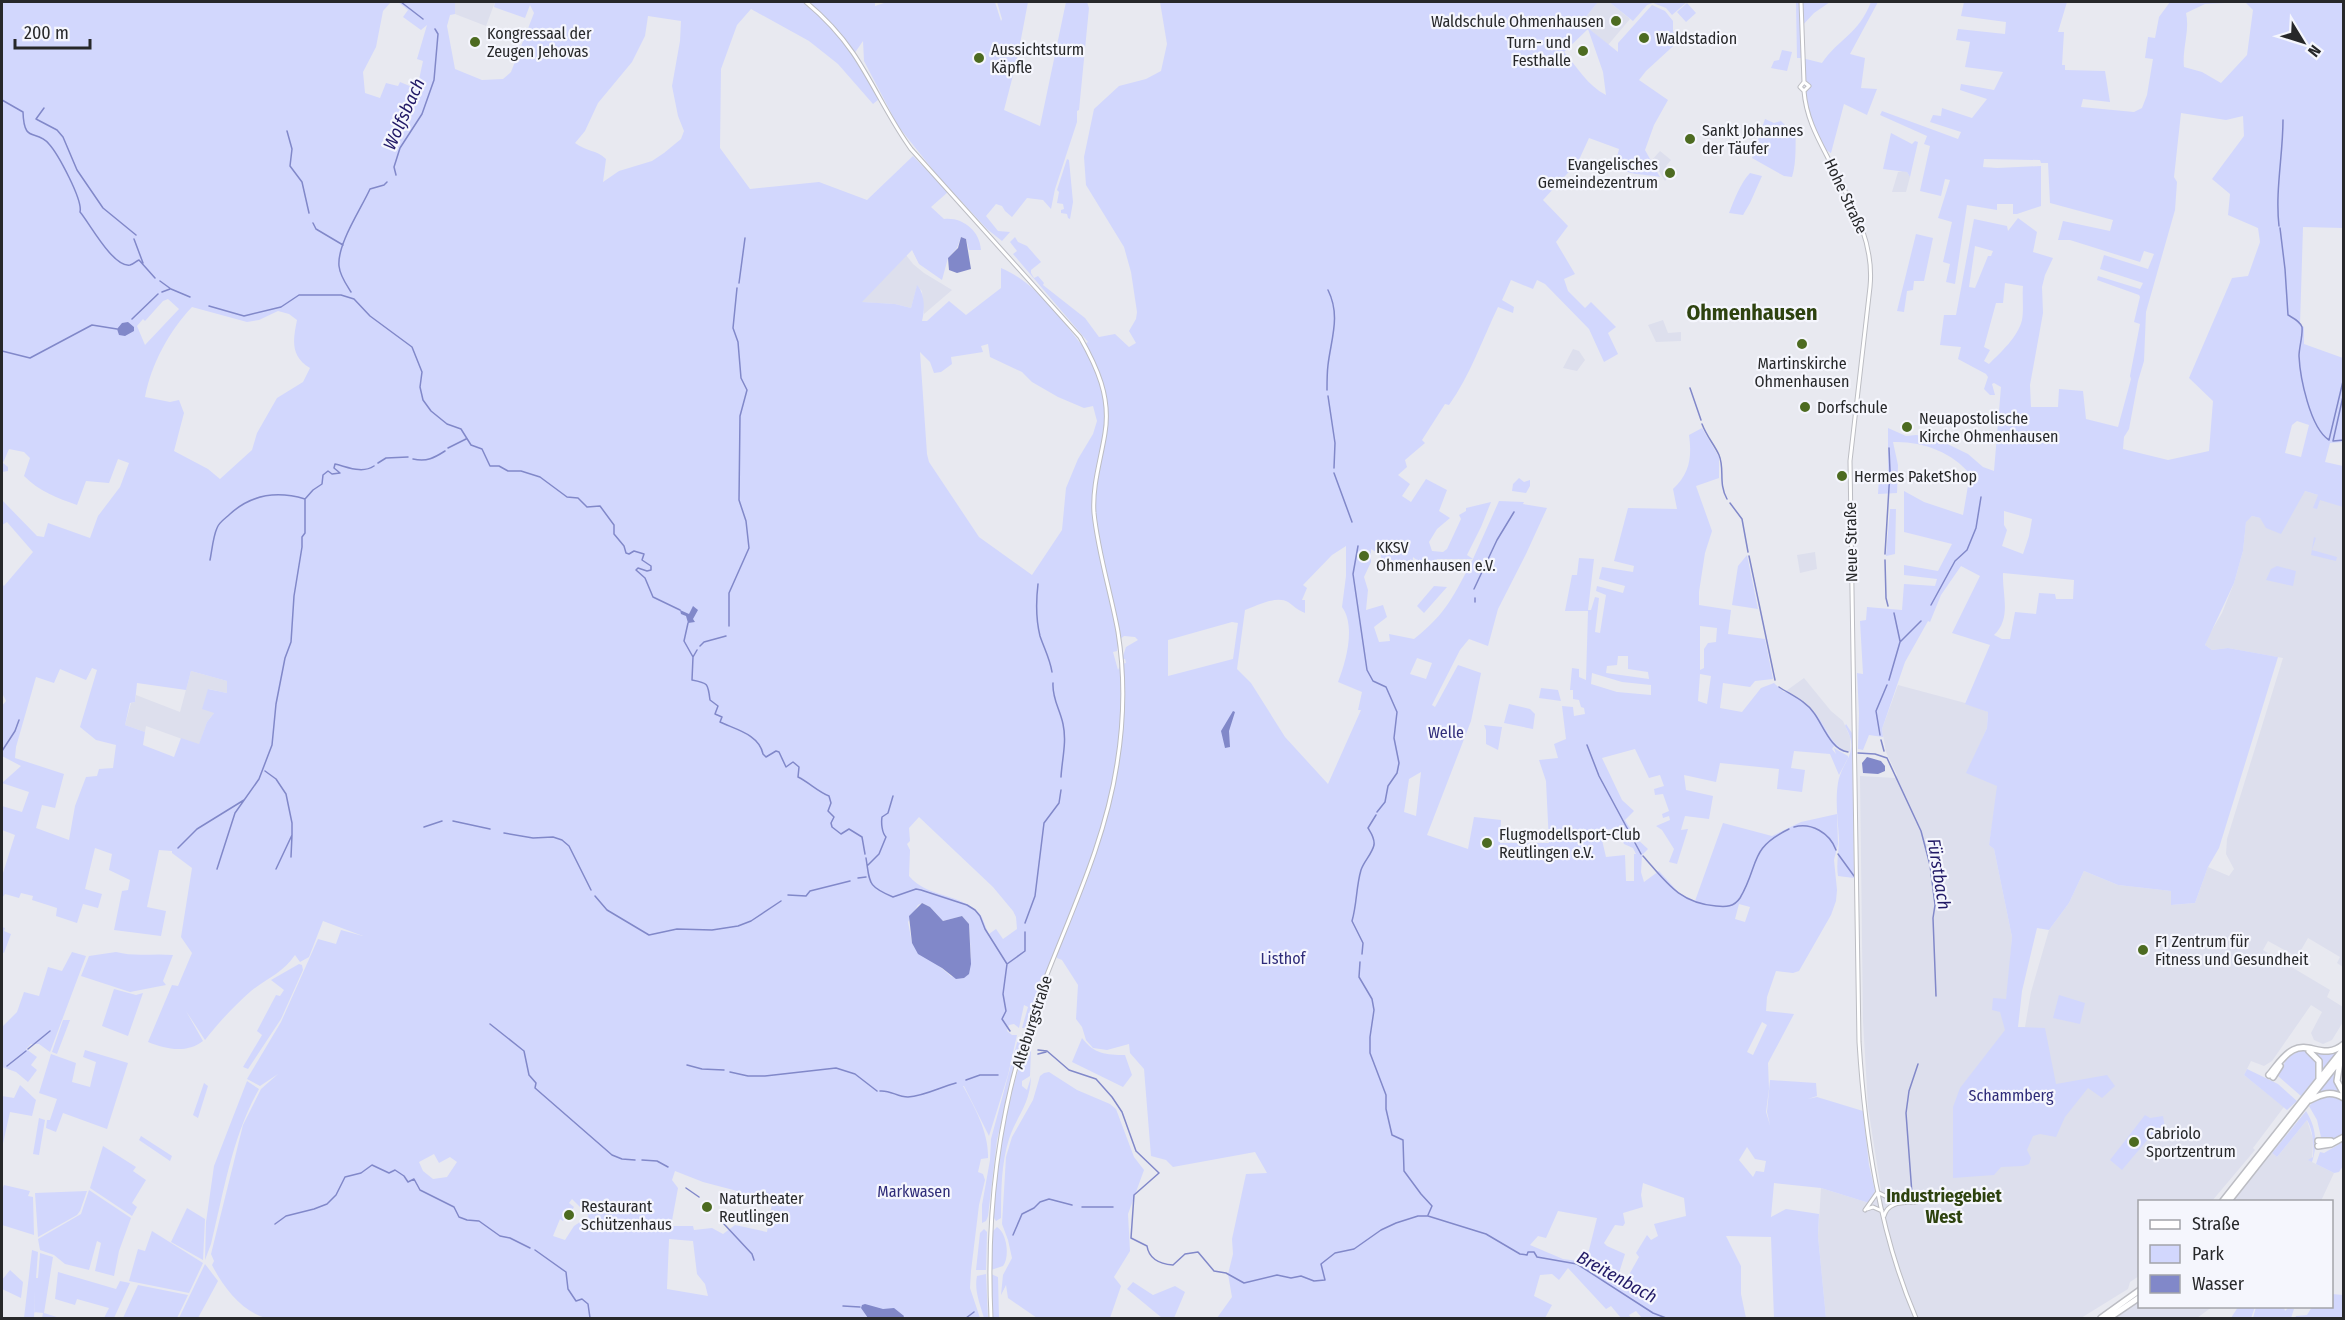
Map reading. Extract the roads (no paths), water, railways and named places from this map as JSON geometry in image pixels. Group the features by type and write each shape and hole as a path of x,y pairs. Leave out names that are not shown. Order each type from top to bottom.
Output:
{"highway":[{"path":"2319,1079 2320,1065 2317,1057 2302,1049 2294,1051 2287,1057 2271,1076 2287,1054 2296,1049 2303,1048 2330,1052 2343,1046"},
{"path":"2307,1099 2343,1046"},
{"path":"2342,1057 2337,1076 2338,1086 2343,1096"},
{"path":"2224,1200 2342,1057"},
{"path":"2307,1099 2327,1093 2343,1096"},
{"path":"2230,1200 2300,1106"},
{"path":"2318,1143 2331,1144 2343,1136"},
{"path":"2101,1318 2138,1291"},
{"path":"2109,1318 2138,1297"}],"main road":[{"name":"Alteburgstraße","path":"806,2 830,24 854,54 894,125 911,149 1080,337 1095,363 1104,393 1107,419 1097,472 1094,511 1119,643 1122,694 1120,735 1114,780 1098,841 1031,1019 1008,1097 994,1177 989,1265 991,1318"},
{"name":"Hohe Straße","path":"1801,2 1804,82 1800,87 1804,91 1806,109 1812,127 1859,219 1870,256 1870,286 1855,411"},
{"name":"Neue Straße","path":"1855,411 1850,460 1859,1042 1865,1116 1883,1218 1902,1282 1916,1318"},
{"path":"1882,1211 1873,1207 1865,1210 1878,1192 1890,1200 1917,1201 1892,1205 1886,1210 1883,1218"}],"water":[{"path":"961,237 966,239 971,269 957,273 949,270 948,258 958,248"},
{"path":"128,322 134,327 134,331 125,336 119,335 117,329 122,323"},
{"path":"693,606 698,610 693,619 695,622 688,623 686,616 681,614 680,610 689,614"},
{"path":"1233,711 1235,712 1229,731 1230,747 1225,748 1221,731"},
{"path":"1867,757 1881,761 1885,766 1885,771 1878,774 1863,773 1862,763"},
{"path":"922,903 930,907 943,921 962,916 969,924 971,964 969,974 964,978 956,979 918,954 912,943 909,916"},
{"path":"865,1304 883,1309 894,1308 904,1316 903,1318 868,1318 861,1308"}],"waterway":[{"path":"401,2 423,19"},
{"name":"Wolfsbach","path":"396,175 394,167 400,148 422,114 434,80 438,34 435,29"},
{"name":"Breitenbach","path":"2,100 23,112 28,132 44,139 53,149 74,188 80,212 109,252 123,264 130,265 139,260 155,278"},
{"path":"44,108 36,119 57,130 63,137 77,170 103,208 136,235"},
{"path":"2279,226 2278,200 2283,120"},
{"path":"287,131 292,149 290,166 302,182 309,213"},
{"name":"Wolfsbach","path":"351,292 340,270 339,257 350,227 370,189 387,182"},
{"path":"313,223 316,229 343,245"},
{"path":"2280,228 2288,315 2298,321 2302,327 2299,356 2304,389 2316,425 2329,440 2344,377"},
{"path":"739,283 745,238"},
{"path":"134,239 143,263"},
{"name":"Breitenbach","path":"160,281 171,289 190,297"},
{"path":"729,626 729,593 749,548 746,521 739,500 740,416 747,390 741,378 738,342 733,328 737,288"},
{"path":"162,292 170,289"},
{"path":"1327,390 1335,318 1328,290"},
{"path":"132,319 158,294"},
{"name":"Breitenbach","path":"209,306 244,316 281,307 299,295 341,295 354,299 370,316 412,347 422,372 420,387 423,400 431,411 447,424 461,429 471,445 482,449 490,466 499,466 508,471 521,471 540,477 567,497 578,498 587,507 600,506 614,525 614,534 624,546 626,553 634,551 644,554 642,560 651,566 651,570 638,568 636,570 645,578 653,597 680,610"},
{"path":"2,351 30,358 92,325 117,329"},
{"name":"Fürstbach","path":"1690,388 1701,420"},
{"path":"2344,392 2333,441 2344,440"},
{"path":"1328,396 1335,443 1334,468"},
{"name":"Fürstbach","path":"1702,424 1719,455 1724,493 1727,499"},
{"path":"448,448 466,439"},
{"path":"1885,554 1890,471 1889,448"},
{"path":"413,459 430,459 445,451"},
{"path":"378,463 386,458 408,457"},
{"path":"217,869 235,813 259,779 272,745 276,704 285,658 291,642 294,596 302,537 305,533 305,499 322,484 323,475 328,471 332,474 340,473 334,468 335,464 360,470 374,466"},
{"path":"1334,473 1352,522"},
{"path":"210,560 214,535 218,526 238,507 266,496 285,495 305,499"},
{"path":"1931,605 1955,561 1967,550 1976,528 1981,497"},
{"name":"Fürstbach","path":"1730,503 1742,519 1748,552"},
{"path":"1474,589 1497,540 1514,512"},
{"path":"1358,546 1353,574 1367,670 1373,681 1386,687 1397,712 1394,738 1399,763 1397,773 1388,786 1385,802 1377,812"},
{"name":"Fürstbach","path":"1749,556 1775,680"},
{"path":"1885,560 1888,606"},
{"path":"1038,584 1039,630 1052,672"},
{"path":"1894,613 1900,641"},
{"path":"1889,680 1900,642 1921,621"},
{"name":"Breitenbach","path":"688,623 684,641 693,657 692,680 706,685 710,700 718,706 715,714 722,717 720,722 751,737 761,747 766,757 776,751 779,752 786,767 793,762 799,767 798,777 829,796 831,803 828,811 834,817 832,827 841,834 849,829 862,837 865,854"},
{"path":"700,646 704,642 726,636"},
{"name":"Breitenbach","path":"693,657 697,650"},
{"path":"1053,683 1064,731 1061,777"},
{"path":"1880,735 1876,711 1887,685"},
{"name":"Fürstbach","path":"1779,687 1807,705 1832,742 1848,752"},
{"path":"2,751 19,720"},
{"path":"1881,740 1884,751"},
{"path":"1587,745 1599,776 1641,854"},
{"name":"Fürstbach","path":"1858,753 1875,754 1887,758 1921,831 1930,865 1935,905 1933,918 1936,996"},
{"path":"265,771 276,779 286,794 292,823 292,835 276,869"},
{"path":"1025,923 1035,896 1044,823 1059,803 1061,790"},
{"path":"868,865 879,854 886,837 882,828 882,817 888,813 893,796"},
{"path":"178,848 197,829 244,800"},
{"path":"1362,954 1363,943 1352,921 1361,870 1374,845 1368,828 1376,815"},
{"path":"424,827 442,821"},
{"path":"453,821 490,829"},
{"path":"1794,827 1807,826 1819,830 1825,834 1836,850"},
{"path":"1643,856 1666,882 1683,896 1703,904 1730,906 1740,898 1757,858 1767,843 1789,829"},
{"path":"504,833 533,838 553,837 562,840 569,846 591,890"},
{"path":"291,857 292,835"},
{"path":"1838,854 1854,876"},
{"name":"Breitenbach","path":"866,858 871,883 878,890 893,897 916,889 921,890 967,905 980,916 985,929 1007,964 1003,994 1006,1011 1002,1019 1010,1031"},
{"path":"858,878 866,877"},
{"path":"788,895 806,896 810,891 850,881"},
{"path":"595,896 607,910 649,935 677,929 712,930 738,926 751,921 781,901"},
{"path":"1007,964 1025,951 1025,932"},
{"path":"1360,962 1359,977 1372,999 1374,1010 1370,1053 1386,1095 1386,1109 1392,1135 1403,1140 1404,1171 1432,1206 1428,1215"},
{"path":"490,1024 524,1051 529,1075 536,1083 535,1088 612,1155 635,1160"},
{"path":"28,1049 50,1031"},
{"name":"Breitenbach","path":"1038,1050 1047,1051 1069,1070 1096,1079 1122,1112 1136,1151 1159,1173 1134,1195 1131,1238 1147,1246 1150,1254 1160,1262 1173,1265 1185,1254 1198,1252 1214,1271 1226,1273 1244,1283 1277,1275 1291,1278 1301,1276 1314,1281 1325,1280 1321,1264 1335,1253 1354,1249 1381,1230 1396,1223 1418,1216 1428,1216 1486,1234 1520,1254 1527,1255 1528,1252 1534,1252 1537,1257 1577,1264 1653,1313 1666,1318"},
{"path":"7,1066 26,1051"},
{"name":"Breitenbach","path":"1038,1054 1046,1052"},
{"path":"1912,1194 1906,1113 1909,1091 1918,1064"},
{"path":"687,1065 702,1069 724,1070"},
{"path":"730,1072 748,1076 765,1076 836,1068 855,1074 877,1091"},
{"path":"966,1080 980,1075 998,1075"},
{"path":"880,1091 908,1097 956,1083"},
{"path":"642,1160 657,1161 668,1167"},
{"path":"275,1224 286,1216 327,1204 336,1195 345,1177 361,1173 372,1165 389,1173 395,1170 408,1182 414,1179 420,1190 454,1207 459,1217 479,1221 500,1236 510,1238 530,1248"},
{"path":"686,1188 699,1197"},
{"path":"1013,1235 1022,1214 1040,1202 1049,1199 1072,1205"},
{"path":"1082,1207 1113,1207"},
{"path":"724,1224 752,1254 754,1260"},
{"path":"535,1250 566,1272 568,1289 576,1301 582,1299 588,1304 590,1318"},
{"path":"843,1306 860,1307"},
{"path":"966,1318 974,1312"}],"place":[{"name":"Waldschule Ohmenhausen","path":"1616,21"},
{"name":"Waldstadion","path":"1644,38"},
{"name":"Kongressaal der Zeugen Jehovas","path":"475,42"},
{"name":"Turn- und Festhalle","path":"1583,51"},
{"name":"Aussichtsturm Käpfle","path":"979,58"},
{"name":"Sankt Johannes der Täufer","path":"1690,139"},
{"name":"Evangelisches Gemeindezentrum","path":"1670,173"},
{"name":"Martinskirche Ohmenhausen","path":"1802,344"},
{"name":"Dorfschule","path":"1805,407"},
{"name":"Neuapostolische Kirche Ohmenhausen","path":"1907,427"},
{"name":"Hermes PaketShop","path":"1842,476"},
{"name":"KKSV Ohmenhausen e.V.","path":"1364,556"},
{"name":"Flugmodellsport-Club Reutlingen e.V.","path":"1487,843"},
{"name":"F1 Zentrum für Fitness und Gesundheit","path":"2143,950"},
{"name":"Cabriolo Sportzentrum","path":"2134,1142"},
{"name":"Naturtheater Reutlingen","path":"707,1207"},
{"name":"Restaurant Schützenhaus","path":"569,1215"}],"district":[{"name":"Ohmenhausen","path":"1752,312"},
{"name":"Industriegebiet West","path":"1944,1206"}],"park label":[{"name":"Welle","path":"1446,732"},
{"name":"Listhof","path":"1283,958"},
{"name":"Schammberg","path":"2011,1095"},
{"name":"Markwasen","path":"914,1191"}]}
